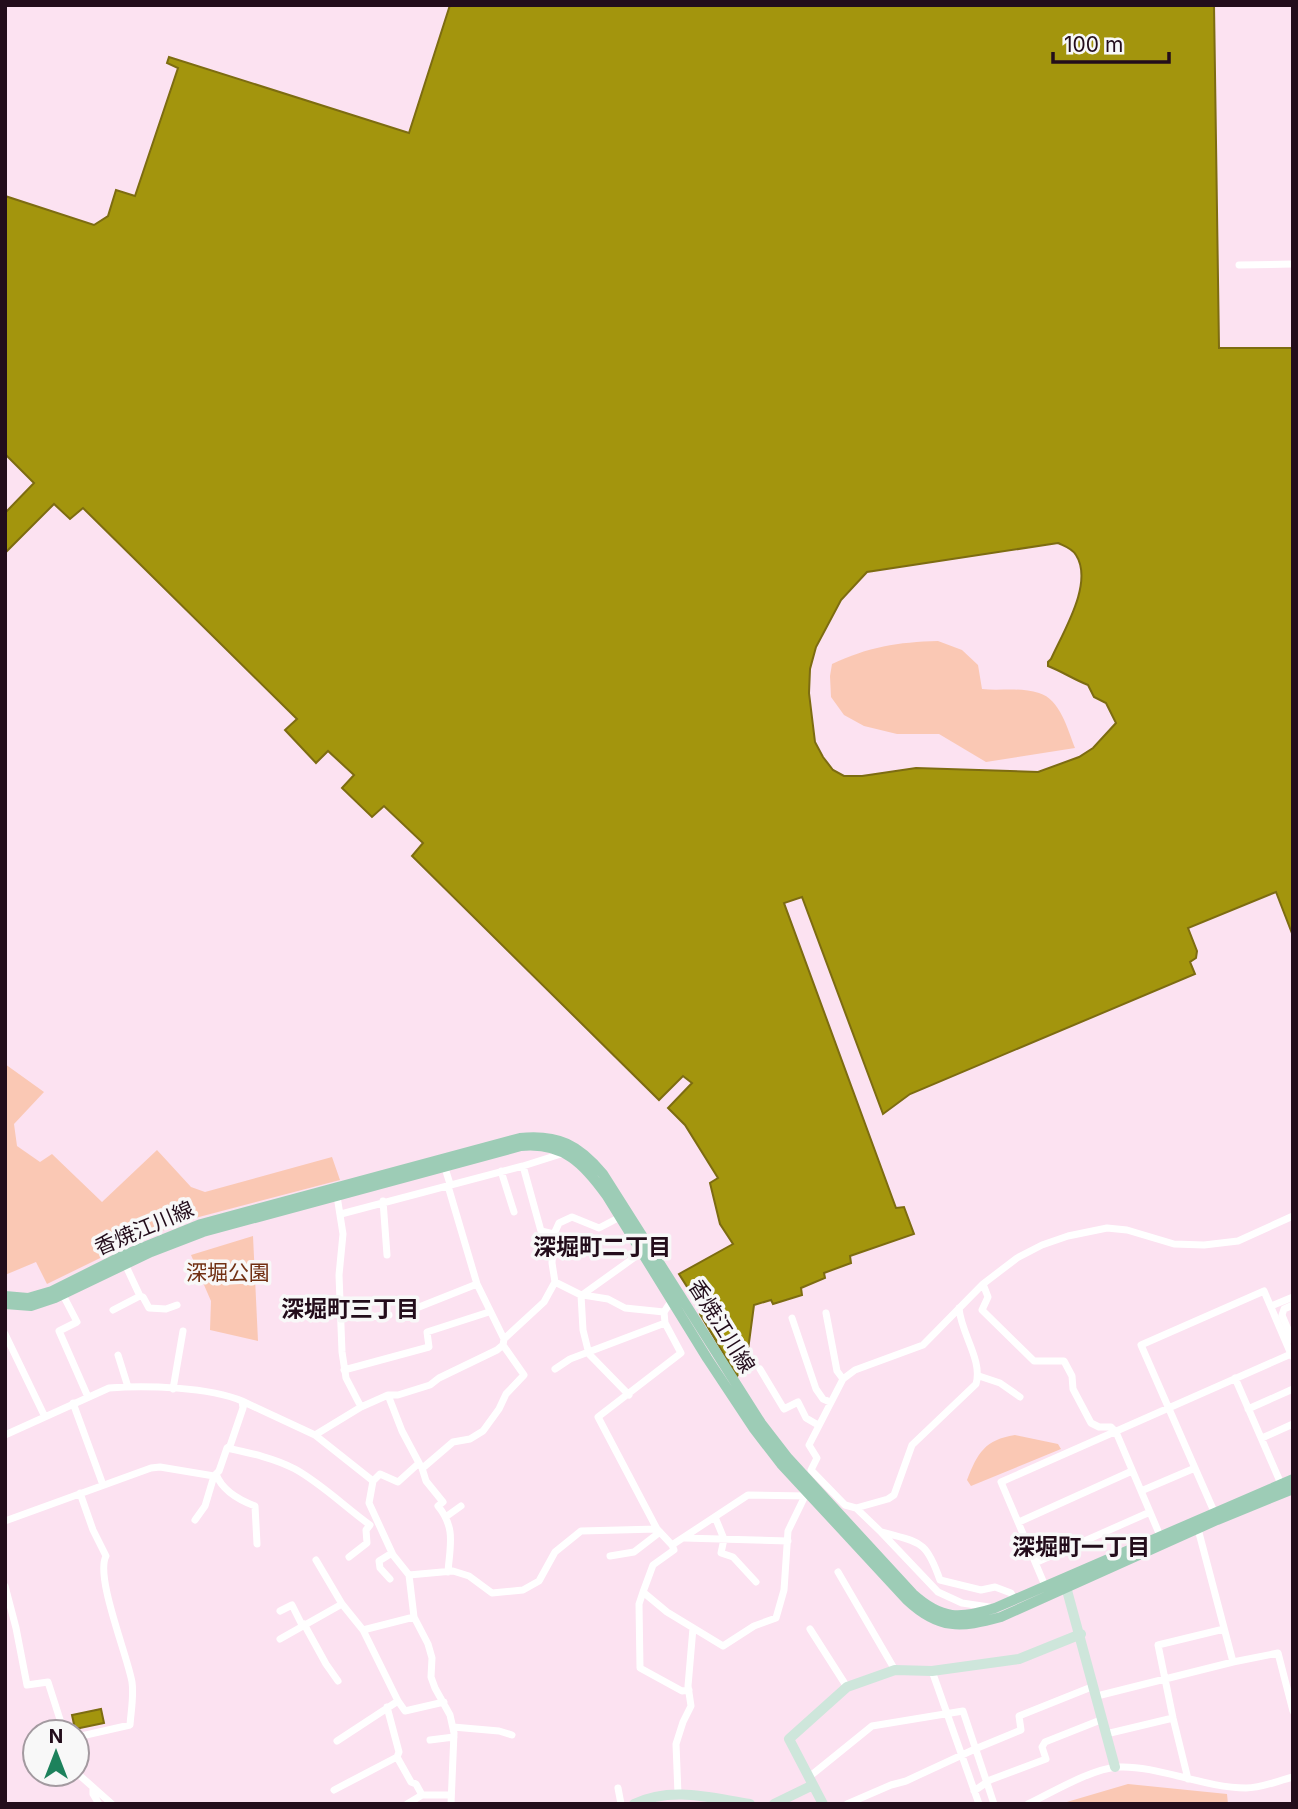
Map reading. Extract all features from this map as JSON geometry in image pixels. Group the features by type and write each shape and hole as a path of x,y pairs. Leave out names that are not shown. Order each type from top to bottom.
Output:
{"main road":[{"name":"香焼江川線","path":"5,1296 27,1298 52,1291 131,1252 201,1224 520,1138 590,1158 615,1191 711,1356"},
{"name":"香焼江川線","path":"5,1305 31,1306 63,1295 203,1232 390,1182 446,1170 534,1141"},
{"name":"香焼江川線","path":"573,1154 595,1179 781,1464 919,1612 934,1620 950,1625 970,1626 1288,1486"},
{"name":"香焼江川線","path":"1162,1540 1198,1529 1216,1517"},
{"name":"香焼江川線","path":"998,1612 1014,1600 1047,1591"}],"street":[{"path":"1239,265 1293,264"},
{"path":"341,1214 573,1154"},
{"path":"523,1166 541,1231 554,1234"},
{"path":"446,1170 450,1184 448,1186 477,1284 504,1342 524,1375 506,1394 483,1431 470,1439 453,1442 398,1482 383,1474 373,1480 369,1503 392,1553 409,1575 414,1617 432,1658 431,1676 453,1727 451,1804"},
{"path":"501,1171 514,1212"},
{"path":"390,1182 394,1199"},
{"path":"337,1196 342,1234 339,1275 344,1370 360,1407"},
{"path":"383,1201 387,1255"},
{"path":"998,1612 962,1603 938,1592 881,1532 856,1508 845,1505 811,1469 817,1458 809,1445 843,1379 855,1370 923,1345 983,1284 1017,1258 1042,1245 1068,1236 1107,1228 1127,1230 1174,1244 1204,1245 1238,1241 1293,1216"},
{"path":"315,1435 360,1407 388,1395 398,1395 430,1385 439,1378 498,1350 544,1302 555,1282 552,1263 554,1234 559,1223 572,1217 599,1228 620,1217"},
{"path":"582,1295 642,1252"},
{"path":"127,1267 140,1296 149,1308 166,1309 177,1305"},
{"path":"555,1282 582,1295 608,1298 625,1308 664,1312"},
{"path":"409,1311 477,1284"},
{"path":"983,1284 988,1297 982,1310 1034,1361 1064,1361 1072,1376 1073,1389 1091,1423 1111,1427 1116,1432 1162,1540"},
{"path":"1047,1591 1037,1562 1000,1482 1170,1406 1292,1355 1264,1291 1141,1345 1170,1406 1216,1517"},
{"path":"63,1295 77,1322 59,1332 88,1397"},
{"path":"582,1295 583,1330 589,1354 629,1395"},
{"path":"113,1310 140,1296"},
{"path":"1271,1306 1293,1297"},
{"path":"672,1300 664,1312 664,1323 681,1353 598,1417 658,1530 674,1550 653,1565 639,1604 640,1668 682,1691 689,1690"},
{"path":"1293,1305 1284,1309 1282,1315 1293,1341"},
{"path":"856,1508 894,1495 912,1445 972,1389 978,1376 976,1360 963,1331 959,1308"},
{"path":"344,1370 429,1346 427,1332 489,1312"},
{"path":"826,1313 837,1371 843,1379"},
{"path":"341,1316 353,1315 356,1318 389,1315"},
{"path":"792,1318 819,1395 830,1402"},
{"path":"555,1369 570,1359 589,1354 664,1323"},
{"path":"173,1389 183,1332"},
{"path":"7,1336 45,1417"},
{"path":"118,1355 128,1387"},
{"path":"760,1369 784,1409 798,1402 806,1418 818,1424"},
{"path":"978,1376 1000,1383 1020,1397"},
{"path":"1235,1378 1262,1438 1288,1486"},
{"path":"5,1435 109,1388 173,1389 209,1393 242,1401 315,1435 373,1480"},
{"path":"1248,1409 1293,1389"},
{"path":"388,1395 426,1481 443,1502 438,1506 447,1516 451,1533 448,1572"},
{"path":"195,1520 205,1506 215,1475 230,1446 242,1401"},
{"path":"74,1403 103,1485"},
{"path":"1262,1438 1293,1424"},
{"path":"227,1448 261,1456 308,1476 370,1525 366,1530 367,1543 349,1557"},
{"path":"5,1521 160,1467 215,1475"},
{"path":"1141,1491 1195,1468"},
{"path":"1018,1522 1132,1471"},
{"path":"215,1475 220,1484 244,1502 255,1506 257,1544"},
{"path":"80,1493 106,1556 103,1562 107,1595 111,1614 124,1646 132,1685 130,1725 91,1734"},
{"path":"643,1592 667,1612 723,1646 754,1626 776,1618 784,1590 788,1531 806,1496 748,1495 672,1545"},
{"path":"447,1516 461,1506"},
{"path":"1037,1562 1150,1512"},
{"path":"715,1517 724,1539 721,1553 733,1557 756,1582"},
{"path":"1198,1529 1233,1662"},
{"path":"610,1556 620,1557 634,1552 658,1530"},
{"path":"409,1575 463,1573 492,1593 523,1590 539,1581 555,1552 582,1531 658,1530"},
{"path":"881,1532 920,1543 931,1555 940,1580 981,1590 995,1587 1011,1593 1014,1600"},
{"path":"683,1538 788,1541"},
{"path":"390,1579 380,1568 379,1561 392,1553"},
{"path":"316,1560 342,1604 363,1630 405,1711 443,1702"},
{"path":"838,1572 895,1670"},
{"path":"1066,1583 1115,1767"},
{"path":"5,1586 27,1685 48,1682 60,1718"},
{"path":"280,1639 342,1604"},
{"path":"280,1611 292,1605 338,1681"},
{"path":"363,1630 414,1617"},
{"path":"678,1794 677,1744 691,1706 689,1690 693,1628"},
{"path":"810,1629 847,1687"},
{"path":"1188,1779 1158,1645 1224,1629"},
{"path":"823,1804 789,1739 847,1687 895,1670 932,1671 1019,1659 1081,1634"},
{"path":"847,1804 1021,1730 1018,1716 1096,1691 1165,1679 1233,1662 1278,1653 1291,1694 1293,1711"},
{"path":"932,1671 979,1804"},
{"path":"337,1741 398,1701"},
{"path":"334,1790 397,1757 399,1752 387,1707"},
{"path":"775,1804 811,1781 872,1726 962,1711 994,1804"},
{"path":"1106,1734 1173,1718"},
{"path":"974,1791 990,1780 1046,1759 1042,1747 1045,1742 1103,1719"},
{"path":"453,1727 499,1731 512,1735"},
{"path":"430,1740 454,1737"},
{"path":"397,1757 422,1795"},
{"path":"1028,1804 1092,1774 1115,1767 1246,1788 1293,1777"},
{"path":"93,1788 93,1794 99,1804"},
{"path":"93,1788 112,1804"},
{"path":"618,1788 621,1804"},
{"path":"634,1804 657,1796 678,1794 750,1804"},
{"path":"407,1804 422,1795 451,1795"}],"green space":[{"path":"938,641 962,650 978,665 982,689 1025,690 1046,696 1058,708 1075,748 986,762 939,734 897,734 864,726 844,715 831,697 832,664 884,646"},
{"path":"5,1064 44,1092 14,1124 17,1146 40,1162 52,1154 102,1202 157,1150 191,1187 205,1192 332,1157 340,1180 199,1217 135,1241 47,1284 36,1262 5,1275"},
{"name":"深堀公園","path":"253,1236 258,1341 210,1330 211,1301 191,1255"},
{"path":"1015,1435 1058,1444 1061,1449 971,1486 967,1480 984,1449 996,1440"},
{"path":"1128,1784 1227,1794 1228,1804 1060,1804"}],"shaded area":[{"path":"450,5 1214,5 1219,348 1293,348 1293,936 1276,892 1188,928 1197,951 1196,958 1190,962 1195,974 910,1094 883,1114 802,897 784,903 896,1208 904,1207 914,1234 850,1256 851,1263 824,1273 825,1278 801,1288 802,1295 773,1304 771,1300 754,1305 746,1365 737,1376 679,1274 733,1244 720,1224 710,1183 718,1178 685,1125 668,1108 692,1083 683,1076 659,1100 412,856 423,843 384,806 372,817 342,788 354,775 328,751 316,763 285,730 297,719 83,508 70,519 54,504 5,553 5,513 34,483 5,454 5,196 94,225 108,216 116,190 135,196 178,68 167,63 169,57 409,133","holes":["1058,543 1076,555 1081,566 1081,579 1075,607 1048,666 1088,685 1094,697 1106,703 1116,723 1093,748 1079,757 1038,772 916,768 844,776 833,770 815,742 809,693 810,669 816,647 841,600 867,572"]},
{"path":"101,1709 104,1723 91,1726 91,1718 73,1718 72,1715"}],"district":[{"name":"深堀町二丁目","path":"602,1247"},
{"name":"深堀町三丁目","path":"350,1309"},
{"name":"深堀町一丁目","path":"1081,1547"}]}
